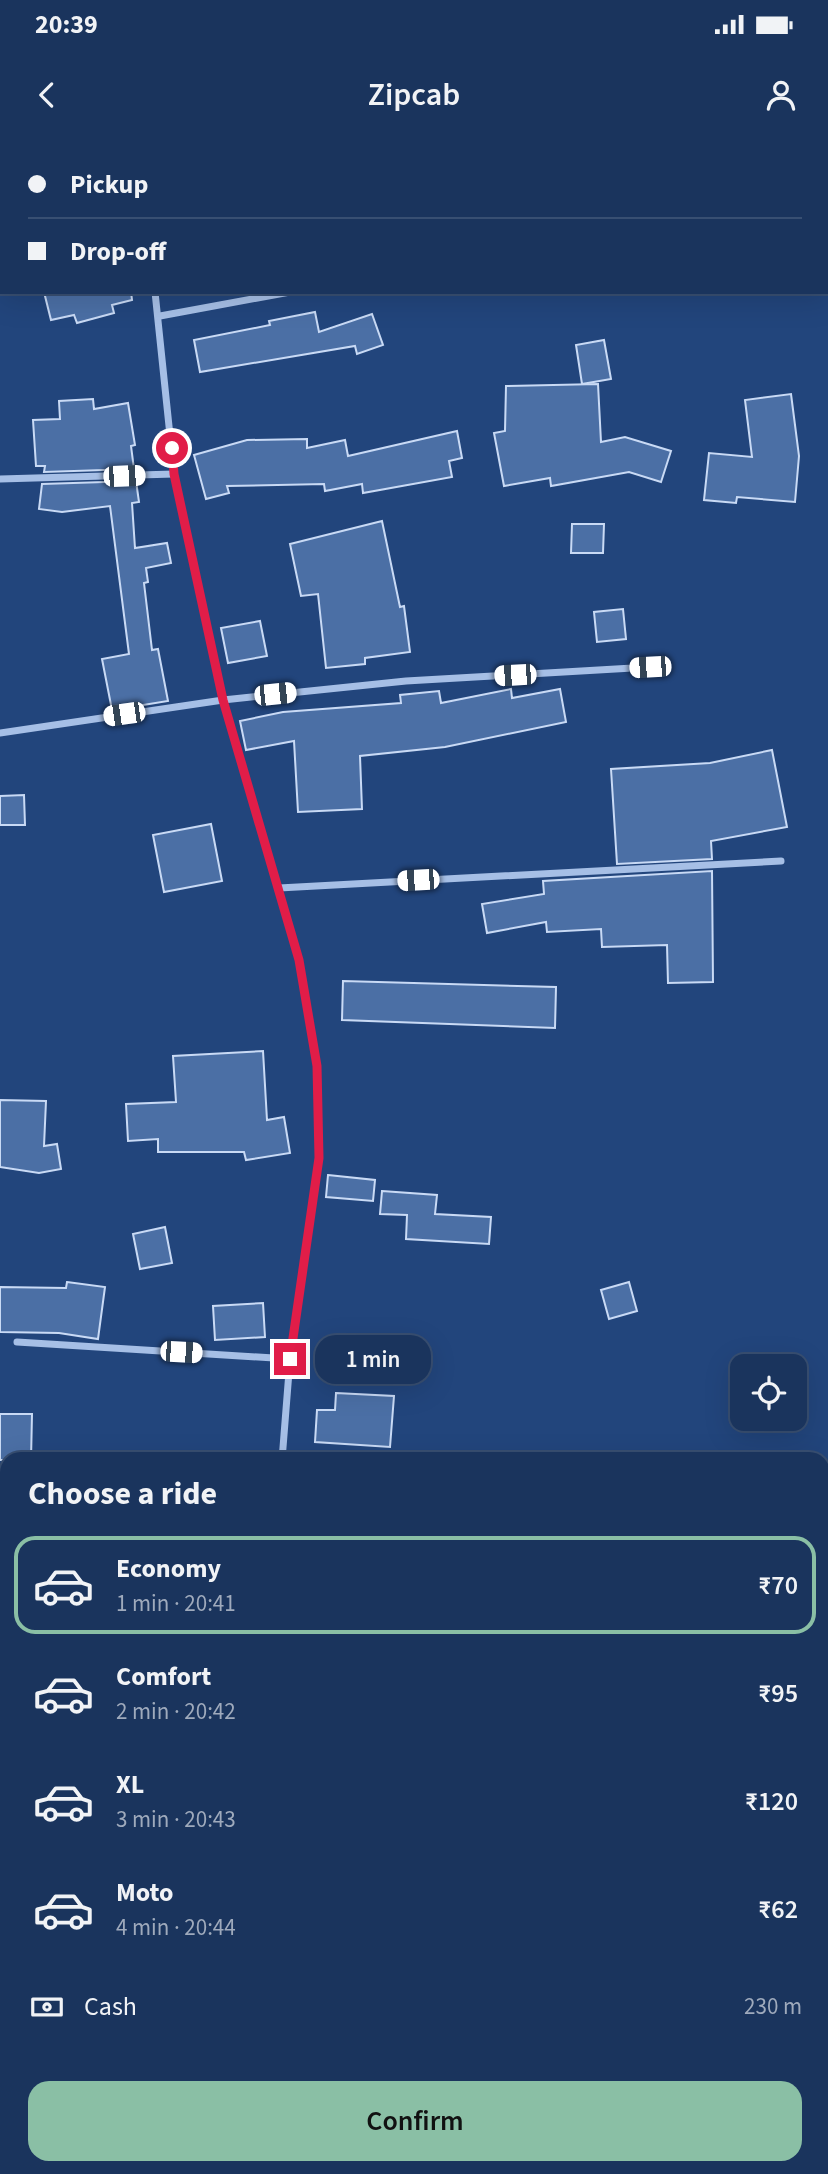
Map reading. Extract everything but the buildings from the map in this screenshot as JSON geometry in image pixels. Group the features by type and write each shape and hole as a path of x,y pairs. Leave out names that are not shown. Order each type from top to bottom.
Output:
{"street":[{"path":"155,294 160,316 174,474 223,700 299,960 317,1066 319,1158 290,1359 283,1452"},
{"path":"160,316 279,294"},
{"path":"0,479 174,474"},
{"path":"0,733 223,700 406,681 650,667"},
{"path":"279,888 781,861"},
{"path":"17,1342 290,1359"}],"route":[{"path":"172,448 174,474 223,700 299,960 317,1066 319,1158 290,1359"}]}
